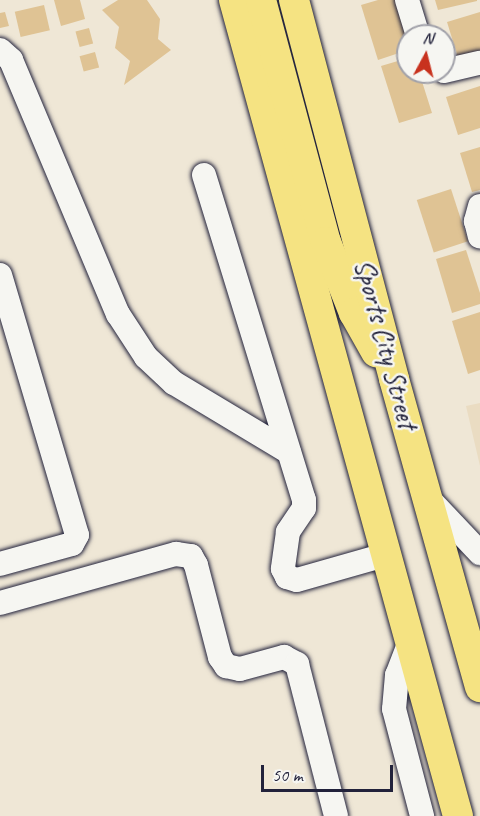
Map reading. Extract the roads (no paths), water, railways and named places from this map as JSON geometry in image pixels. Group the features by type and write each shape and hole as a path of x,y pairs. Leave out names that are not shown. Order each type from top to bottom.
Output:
{"main road":[{"name":"Sports City Street","path":"234,0 388,554 458,816"},
{"path":"261,0 338,278 373,347 394,379"},
{"name":"Sports City Street","path":"294,0 394,379 480,687"}],"street":[{"path":"407,0 414,24"},
{"path":"0,51 11,60 118,314 146,357 174,383 289,453"},
{"path":"456,68 480,63"},
{"path":"204,175 304,500 304,508 288,532 284,548 283,569 287,577 297,580 388,554"},
{"path":"480,206 476,221 480,237"},
{"path":"0,275 77,535 75,541 69,545 0,564"},
{"path":"428,498 480,553"},
{"path":"0,603 176,554 191,556 196,565 220,657 226,666 240,669 284,657 297,664 336,816"},
{"path":"411,639 397,675 394,709 422,816"}]}
